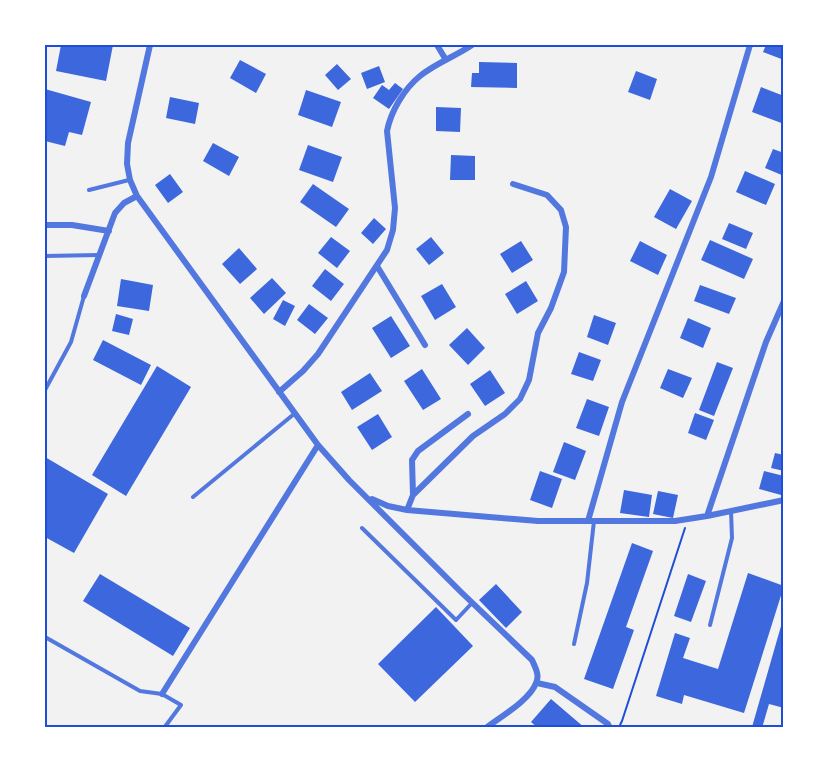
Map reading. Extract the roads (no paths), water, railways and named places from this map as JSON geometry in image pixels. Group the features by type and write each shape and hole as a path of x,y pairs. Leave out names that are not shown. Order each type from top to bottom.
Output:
{"street":[{"path":"150,45 128,143 127,164 130,180 137,196 318,445 349,480 532,660 537,672 537,683 525,699 486,728"},
{"path":"437,45 446,60"},
{"path":"279,392 318,354 387,250 393,230 395,208 387,131 390,119 405,92 419,76 472,45"},
{"path":"591,521 622,402 711,177 750,45"},
{"path":"413,495 474,436 505,414 520,399 529,380 538,333 551,308 564,272 566,227 561,210 547,195 513,184"},
{"path":"84,296 115,213 124,203 137,196"},
{"path":"45,225 72,225 109,231"},
{"path":"376,266 425,345"},
{"path":"707,516 766,342 784,301"},
{"path":"407,510 413,495 412,460 418,451 468,414"},
{"path":"162,694 318,445"},
{"path":"368,497 388,506 407,510 538,521 675,521 784,500"},
{"path":"537,683 555,687 608,724 610,728"}],"lane":[{"path":"89,190 130,180"},
{"path":"45,255 99,255"},
{"path":"45,390 70,342 84,296"},
{"path":"193,497 295,413"},
{"path":"710,625 732,538 731,511"},
{"path":"574,644 587,583 591,521"},
{"path":"362,528 456,620 472,603"},
{"path":"45,637 140,691 162,694 181,705 164,728"}]}
